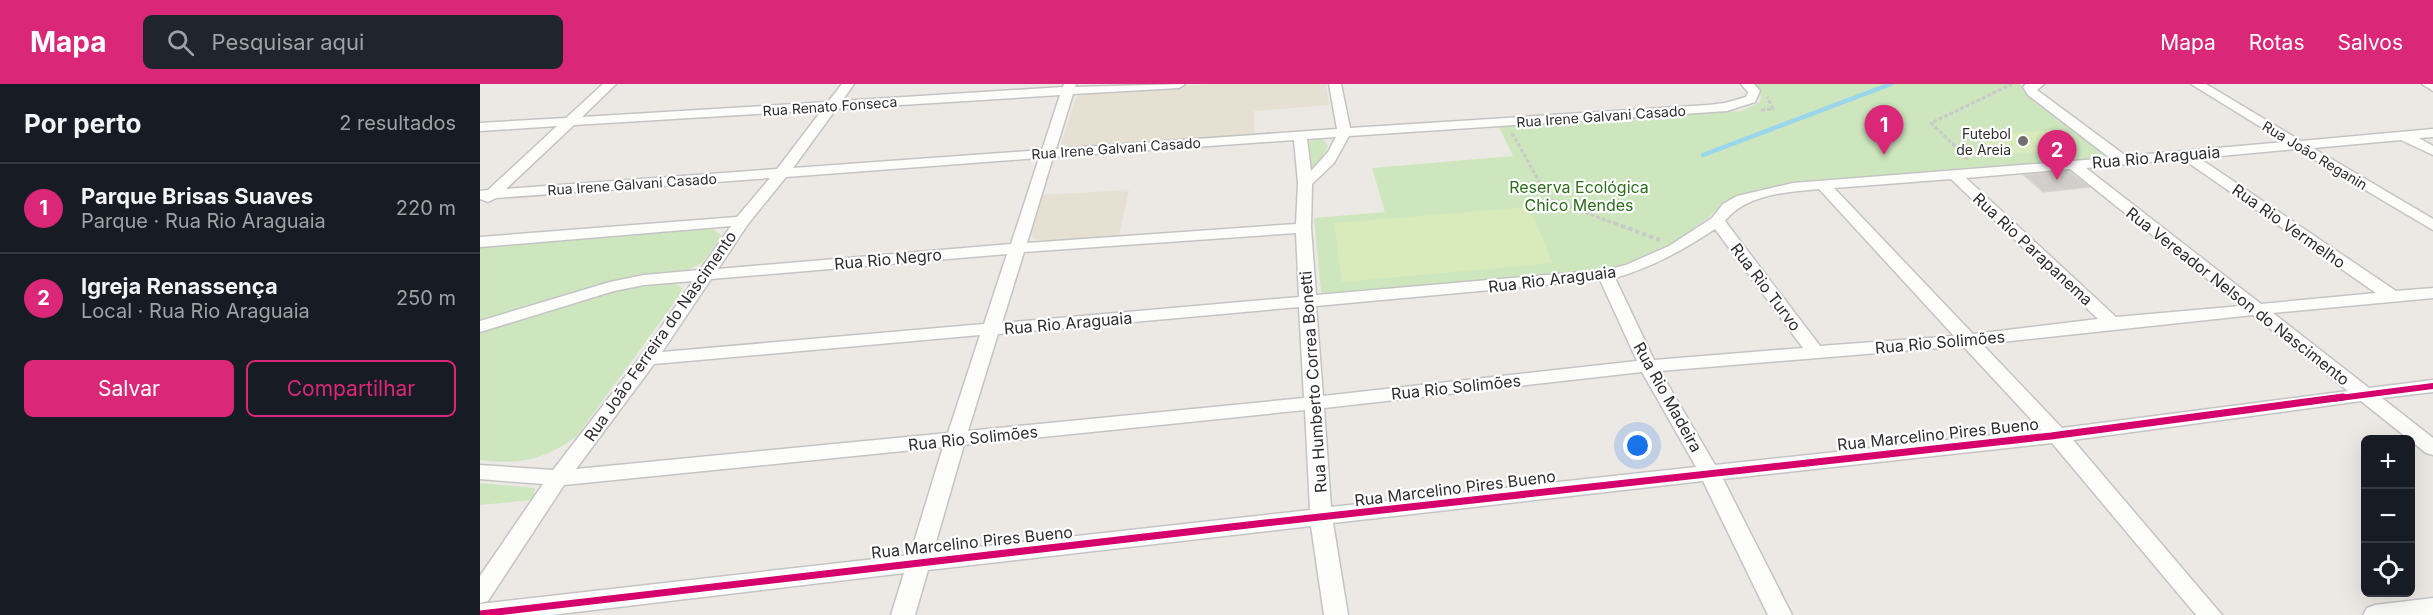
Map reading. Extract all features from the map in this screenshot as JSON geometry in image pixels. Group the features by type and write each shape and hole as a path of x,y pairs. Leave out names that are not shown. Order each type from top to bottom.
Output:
{"street":[{"path":"480,205 486,195 610,84"},
{"name":"Rua João Ferreira do Nascimento","path":"480,594 558,478 648,359 742,221 781,174 848,84"},
{"name":"Rua Renato Fonseca","path":"480,127 832,106 1068,88 1179,84"},
{"path":"1305,183 1322,170 1342,139 1344,132 1335,84"},
{"name":"Rua Irene Galvani Casado","path":"486,195 1344,132 1708,109 1736,105 1751,99 1754,91 1748,84"},
{"name":"Rua João Reganin","path":"2197,84 2433,225"},
{"path":"2428,84 2433,87"},
{"path":"2033,86 2032,92 2122,160"},
{"path":"903,615 955,440 1068,88"},
{"name":"Rua Rio Araguaia","path":"648,359 1308,303 1606,275 1632,268 1675,249 1717,220 1728,207 1758,193 1821,183 1958,169 2073,165 2433,133"},
{"path":"2403,135 2433,151"},
{"name":"Rua Humberto Correa Bonetti","path":"1300,136 1305,183 1303,228 1321,517 1336,615"},
{"name":"Rua Rio Vermelho","path":"2186,155 2391,296"},
{"name":"Rua Vereador Nelson do Nascimento","path":"2073,165 2433,448"},
{"name":"Rua Rio Parapanema","path":"1958,169 2112,323"},
{"path":"1821,183 2057,435 2210,615"},
{"name":"Rua Rio Turvo","path":"1717,220 1816,353"},
{"path":"480,242 742,221"},
{"name":"Rua Rio Negro","path":"480,327 610,288 645,280 1016,248 1303,228"},
{"name":"Rua Rio Madeira","path":"1606,275 1648,366 1709,472 1780,615"},
{"name":"Rua Rio Solimões","path":"480,472 558,478 955,440 1648,366 1968,340 2112,323 2433,293"},
{"name":"Rua Marcelino Pires Bueno","path":"480,614 920,561 2057,435 2433,386"},
{"path":"2375,615 2433,607"}],"path":[{"path":"1958,169 1972,164 1931,123 2012,84"},
{"path":"1761,110 1773,109 1764,92"},
{"path":"1523,130 1511,131 1549,199 1669,243"}],"shaded area":[{"path":"1211,84 1326,84 1329,105 1254,111 1254,135 1071,147 1061,144 1076,97 1082,93"},
{"path":"1129,190 1119,235 1046,241 1035,239 1029,233 1041,195"}],"green space":[{"name":"Reserva Ecológica Chico Mendes","path":"1753,84 2020,84 2024,91 2103,151 2100,158 1817,180 1753,191 1722,204 1709,217 1670,246 1627,265 1604,271 1329,296 1321,292 1314,218 1385,212 1372,168 1513,156 1498,125 1741,111 1760,102 1761,96"},
{"name":"Futebol de Areia","path":"2051,130 2075,149 1997,155 1975,136"},
{"path":"1322,139 1328,145 1317,169 1307,171 1307,143"},
{"path":"1529,207 1553,263 1342,282 1334,223"},
{"path":"713,229 722,236 702,263 687,270 480,321 480,245"},
{"path":"672,282 682,288 680,295 576,437 553,451 531,459 507,462 480,460 480,332 599,295"},
{"path":"480,483 535,488 533,500 480,505"}],"building":[{"path":"2068,171 2089,187 2043,192 2024,175"}],"waterway":[{"path":"1703,155 1891,84"}],"cycle path":[{"path":"480,614 2099,430 2433,386"}],"place":[{"name":"Futebol de Areia","path":"2023,141"},
{"name":"Parque Brisas Suaves","path":"1884,155"},
{"name":"Igreja Renassença","path":"2057,180"}]}
